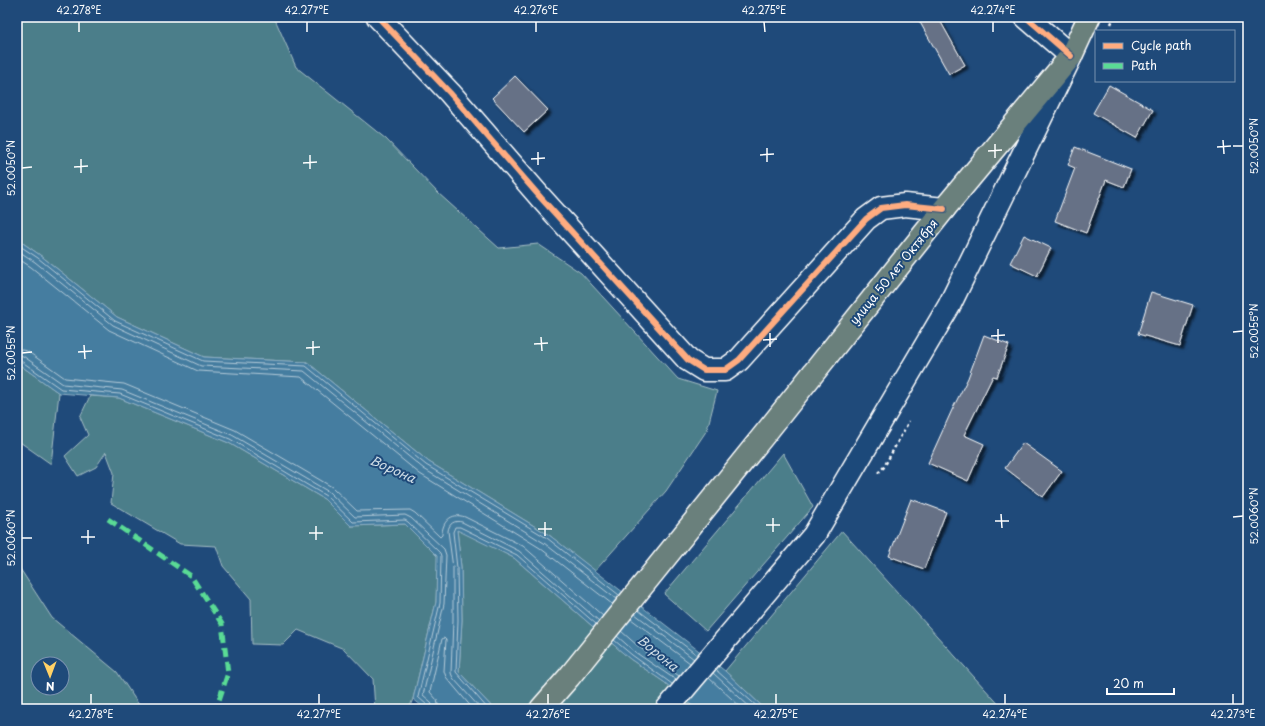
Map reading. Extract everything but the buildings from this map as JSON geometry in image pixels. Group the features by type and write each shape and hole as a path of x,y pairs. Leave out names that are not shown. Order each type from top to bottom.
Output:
{"main road":[{"name":"улица 50 лет Октября","path":"541,709 569,678 944,209 1071,56 1089,17"}],"street":[{"path":"378,17 450,93 541,198 688,360 704,370 724,370 739,360 866,219 881,208 905,205 944,209"},
{"path":"666,709 814,535 949,306 1071,56 1026,17"}],"green space":[{"path":"17,17 274,17 296,67 386,139 438,193 499,248 538,244 581,273 678,379 717,391 707,430 666,491 595,571 549,535 429,462 307,362 204,357 117,317 40,255 17,239"},
{"path":"17,363 59,393 51,464 17,440"},
{"path":"90,396 119,398 229,443 324,499 351,526 405,524 438,556 436,602 413,699 409,709 375,709 373,679 344,649 298,630 283,645 252,644 251,599 223,566 216,546 180,544 111,503 114,473 106,452 96,467 78,476 65,456 88,435 80,417"},
{"path":"783,453 813,507 706,631 664,594"},
{"path":"457,529 514,558 630,659 664,682 696,709 494,709 459,672 462,620 461,567"},
{"path":"842,531 1003,709 765,709 725,671"},
{"path":"17,564 52,618 117,672 139,705 136,709 17,709"}],"water":[{"name":"Ворона","path":"17,239 40,255 117,317 204,357 307,362 429,462 549,535 725,671 765,709 696,709 664,682 630,659 514,558 457,530 461,567 462,620 459,672 494,709 426,709 413,699 436,602 437,556 405,524 351,526 324,499 229,443 119,398 59,393 17,363"}],"marked path":[{"path":"108,519 191,576 222,624 228,673 216,709"}],"cycle path":[{"path":"378,17 450,93 541,198 688,360 704,370 725,370 739,360 866,219 881,208 905,205 944,209"},
{"path":"1026,17 1071,56"}]}
